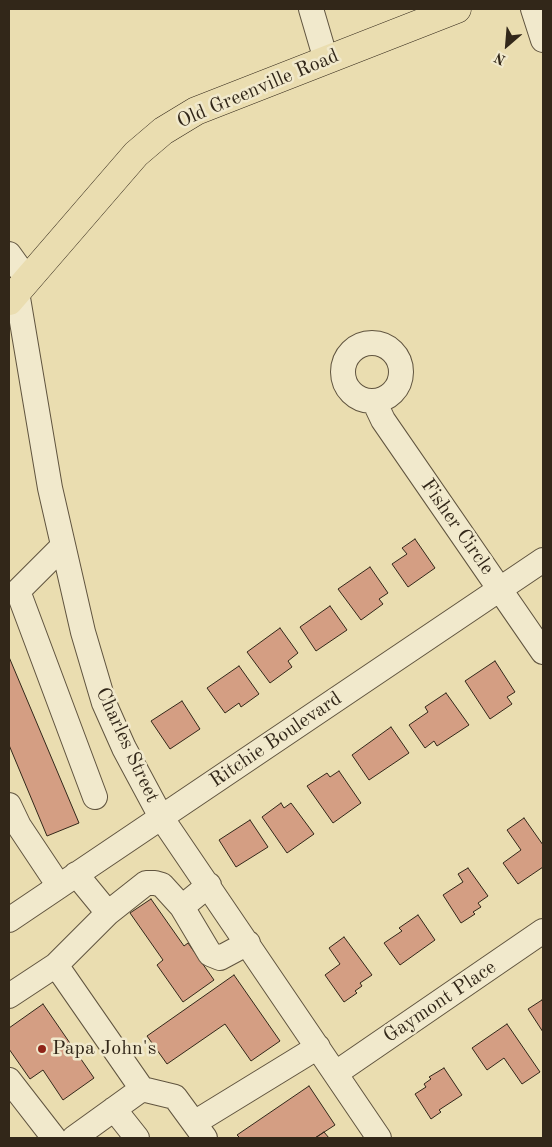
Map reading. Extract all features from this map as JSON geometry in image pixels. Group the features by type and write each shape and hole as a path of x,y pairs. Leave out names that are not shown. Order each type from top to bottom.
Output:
{"main road":[{"name":"Old Greenville Road","path":"18,291 136,154 163,131 196,111 457,9"}],"street":[{"path":"311,9 326,60"},
{"path":"533,9 543,40"},
{"path":"9,254 18,291"},
{"name":"Charles Street","path":"18,291 50,488 83,632 104,703 124,748 161,817 379,1138"},
{"name":"Fisher Circle","path":"374,401 383,420 543,652"},
{"path":"63,546 18,591 95,797"},
{"name":"Ritchie Boulevard","path":"9,920 543,560"},
{"path":"9,806 19,826 67,880 108,913"},
{"path":"9,996 56,965 108,913 146,883 155,882 162,885 182,907 210,954 220,958 248,943"},
{"path":"182,907 208,885"},
{"name":"Gaymont Place","path":"336,1073 543,931"},
{"path":"56,965 142,1089 176,1097 200,1131 318,1047"},
{"path":"10,1084 54,1138"},
{"path":"74,1138 142,1089"},
{"path":"114,1109 137,1138"}],"building":[{"path":"415,539 435,568 408,587 392,564 407,554 402,548"},
{"path":"370,567 388,593 379,599 383,604 361,620 338,589"},
{"path":"330,606 347,630 316,651 300,627"},
{"path":"280,628 298,653 288,661 292,667 270,683 247,652"},
{"path":"9,657 79,823 47,836 9,745"},
{"path":"495,661 515,692 507,697 512,704 490,719 465,681"},
{"path":"239,666 259,694 241,707 239,703 225,713 207,688"},
{"path":"446,693 469,725 437,746 434,741 425,748 409,725 428,712 425,707"},
{"path":"182,701 200,729 170,749 151,721"},
{"path":"391,727 409,753 369,780 352,755"},
{"path":"339,771 361,803 333,823 307,786 327,773 330,777"},
{"path":"281,803 284,808 291,803 314,834 287,853 262,817"},
{"path":"524,818 543,845 543,867 518,884 503,863 521,850 507,830"},
{"path":"250,820 268,847 236,867 219,840"},
{"path":"468,868 488,896 478,903 481,907 473,912 475,914 461,923 443,895 463,882 458,874"},
{"path":"151,899 184,946 188,943 214,980 183,1002 157,965 163,960 130,913"},
{"path":"418,915 435,940 400,965 384,943 402,931 399,928"},
{"path":"344,937 372,975 360,983 362,986 355,991 357,993 344,1002 325,975 340,964 329,948"},
{"path":"234,975 280,1041 251,1061 225,1024 167,1064 147,1036"},
{"path":"542,1000 543,1002 543,1032 528,1009"},
{"path":"43,1004 94,1078 63,1100 43,1070 30,1079 9,1049 9,1028"},
{"path":"507,1024 540,1072 522,1084 504,1058 487,1070 472,1048"},
{"path":"444,1068 462,1095 439,1110 441,1112 431,1119 415,1094 426,1087 424,1084 431,1079 429,1077"},
{"path":"309,1086 335,1125 315,1138 240,1138 237,1135"},
{"path":"324,1132 329,1138 315,1138"}],"place":[{"name":"Papa John's","path":"42,1049"}]}
